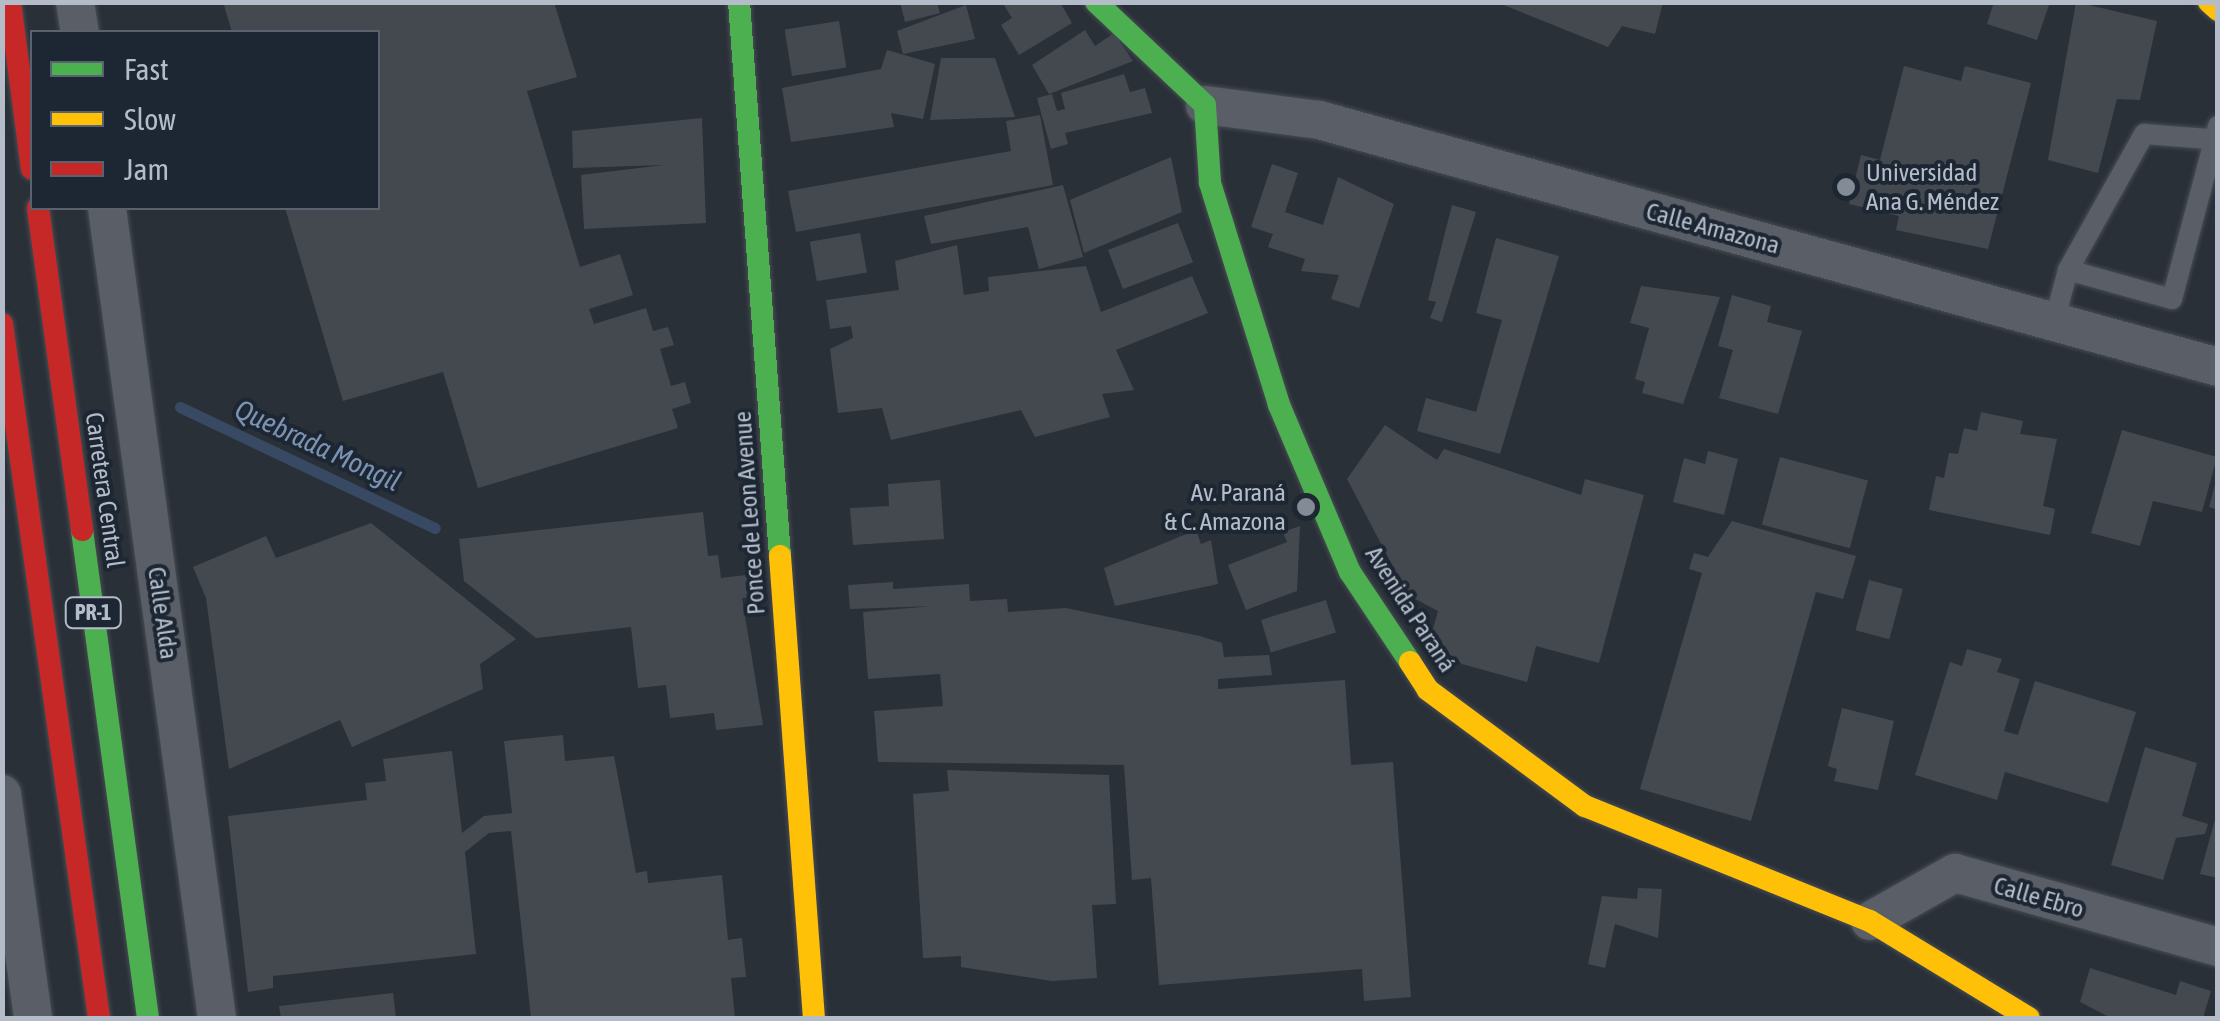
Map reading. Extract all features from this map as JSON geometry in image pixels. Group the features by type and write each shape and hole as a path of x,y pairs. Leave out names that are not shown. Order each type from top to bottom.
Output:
{"main road":[{"path":"10,2 30,153"},
{"name":"Ponce de Leon Avenue","path":"739,2 814,1018"},
{"path":"1096,2 1205,105"},
{"path":"2211,3 2218,10"},
{"name":"Avenida Paraná","path":"1205,105 1210,183 1278,404 1350,572 1428,690 1586,806 1870,921 2030,1018"},
{"name":"Carretera Central","path":"38,210 148,1018"},
{"name":"PR-1","path":"2,324 99,1018"}],"street":[{"path":"75,2 80,30"},
{"name":"Calle Amazona","path":"1205,105 1318,120 2218,368"},
{"name":"Calle Alda","path":"107,210 217,1018"},
{"path":"2,794 33,1018"},
{"name":"Calle Ebro","path":"1870,921 1955,874 2218,947"}],"lane":[{"path":"2054,322 2068,270 2144,134 2214,132 2172,299 2068,270"}],"building":[{"path":"223,2 554,2 577,77 527,91 580,267 620,254 633,295 589,309 594,324 646,308 653,331 668,327 674,345 660,349 671,386 685,382 691,403 672,409 678,428 478,488 443,372 343,401 286,210 380,210 380,30 231,30"},
{"path":"900,2 937,2 940,13 905,22"},
{"path":"1002,2 1060,2 1072,23 1019,55 1001,25 1012,18"},
{"path":"1496,2 1663,2 1655,34 1622,26 1608,47"},
{"path":"1994,2 2050,2 2037,40 1987,24"},
{"path":"2076,2 2157,21 2140,100 2117,99 2098,173 2048,160"},
{"path":"966,5 975,39 903,54 897,31"},
{"path":"839,21 846,67 792,76 785,30"},
{"path":"1085,30 1095,46 1114,33 1133,61 1049,94 1032,65"},
{"path":"887,50 935,64 923,119 891,113 894,127 791,142 782,88 881,69"},
{"path":"941,58 995,58 1015,117 930,120"},
{"path":"1904,66 1961,81 1965,66 2031,83 1988,249 1896,230 1899,216 1849,204 1861,155 1880,160"},
{"path":"1124,74 1130,92 1145,88 1152,113 1065,133 1068,144 1051,149 1037,98 1052,94 1057,111 1065,109 1061,93"},
{"path":"1040,115 1053,185 796,232 788,191 1011,151 1006,121"},
{"path":"702,118 706,223 584,229 581,175 664,165 573,168 572,131"},
{"path":"1171,157 1182,212 1084,253 1070,200"},
{"path":"1272,164 1298,173 1285,212 1323,225 1338,177 1394,204 1359,308 1331,299 1339,275 1301,271 1305,259 1268,247 1273,234 1251,227"},
{"path":"1063,185 1083,257 1039,269 1028,227 931,244 924,216"},
{"path":"1452,205 1476,212 1442,322 1430,318 1436,302 1428,300"},
{"path":"1178,223 1193,262 1123,289 1108,250"},
{"path":"860,233 867,272 817,281 810,242"},
{"path":"1496,238 1559,256 1500,454 1417,431 1426,398 1476,412 1502,320 1476,313"},
{"path":"957,245 964,295 989,291 988,277 1086,266 1101,312 1192,276 1208,313 1116,350 1134,390 1102,394 1110,417 1035,437 1021,410 891,440 882,408 838,413 830,349 853,338 851,326 830,329 826,300 899,290 895,261"},
{"path":"1641,286 1720,297 1683,404 1642,393 1645,382 1635,379 1649,328 1630,323"},
{"path":"1732,295 1771,306 1767,322 1802,331 1778,414 1719,398 1733,350 1718,346"},
{"path":"1981,412 2023,421 2020,434 2057,439 2043,506 2055,509 2050,535 1929,510 1936,476 1944,478 1949,453 1958,454 1964,428 1977,431"},
{"path":"1385,425 1437,460 1444,449 1581,495 1585,479 1644,495 1599,663 1536,646 1527,682 1462,664 1430,639 1438,611 1408,595 1347,479"},
{"path":"2122,430 2217,457 2202,512 2153,501 2140,546 2091,533"},
{"path":"1708,451 1738,459 1724,515 1673,502 1684,458 1705,464"},
{"path":"1780,457 1868,481 1850,548 1762,525"},
{"path":"940,480 944,539 853,545 850,508 889,506 888,484"},
{"path":"2218,482 2218,510 2209,507"},
{"path":"703,512 708,556 718,555 721,578 754,574 758,597 742,598 763,725 716,730 714,713 670,718 666,685 638,688 631,627 536,638 464,581 459,539"},
{"path":"1732,521 1856,556 1843,599 1816,592 1751,821 1640,789 1702,573 1689,569 1694,553 1708,557"},
{"path":"371,523 516,639 480,664 483,689 352,747 340,720 229,769 206,598 193,567 266,536 276,558"},
{"path":"1300,526 1297,591 1246,610 1228,565 1287,542 1283,532"},
{"path":"1196,530 1201,544 1211,540 1218,584 1115,606 1104,568"},
{"path":"1869,580 1903,589 1889,639 1856,630"},
{"path":"893,582 893,589 969,584 970,601 1007,599 1008,612 1066,608 1200,636 1222,643 1224,657 1269,655 1272,675 1218,679 1218,689 1345,680 1351,765 1393,762 1411,997 1364,1001 1362,969 1159,985 1151,878 1132,880 1124,765 878,762 874,711 943,706 940,674 868,679 863,612 933,606 850,609 848,585"},
{"path":"1326,600 1336,633 1271,652 1261,620"},
{"path":"1967,649 2002,659 1997,672 2020,679 2004,731 2018,735 2035,681 2136,712 2108,803 2005,772 1997,800 1915,775 1950,662 1962,666"},
{"path":"1842,708 1894,721 1878,790 1834,781 1837,769 1828,766"},
{"path":"563,735 565,761 614,756 636,873 647,871 648,883 722,875 728,940 742,938 746,977 731,978 735,1018 531,1018 511,831 489,833 465,852 476,954 273,976 273,988 248,992 228,816 367,800 365,783 386,781 383,759 452,751 462,833 484,816 512,813 504,741"},
{"path":"2145,747 2197,763 2182,816 2208,824 2205,834 2176,838 2163,880 2111,865"},
{"path":"947,770 1109,775 1116,904 1092,905 1097,978 1052,981 961,967 961,956 923,958 913,794 949,791"},
{"path":"2218,816 2218,878 2200,874"},
{"path":"1638,888 1662,889 1658,938 1615,924 1605,968 1588,964 1602,896 1637,899"},
{"path":"2090,968 2176,995 2180,981 2211,991 2203,1018 2111,1018 2080,1002"},
{"path":"393,993 396,1018 281,1018 279,1006"}],"waterway":[{"name":"Quebrada Mongil","path":"180,407 435,528"}],"traffic: fast":[{"path":"739,2 780,556"},
{"path":"1096,2 1205,105 1210,183 1279,405 1350,572 1410,662"},
{"path":"82,530 148,1018"}],"traffic: slow":[{"path":"2209,2 2218,10"},
{"path":"780,556 814,1018"},
{"path":"1410,662 1428,690 1585,806 1870,921 2029,1018"}],"traffic: jam":[{"path":"10,2 30,154"},
{"path":"38,210 82,530"},
{"path":"2,324 99,1018"}],"place":[{"name":"Universidad Ana G. Méndez","path":"1846,187"},
{"name":"Av. Paraná & C. Amazona","path":"1306,507"}]}
